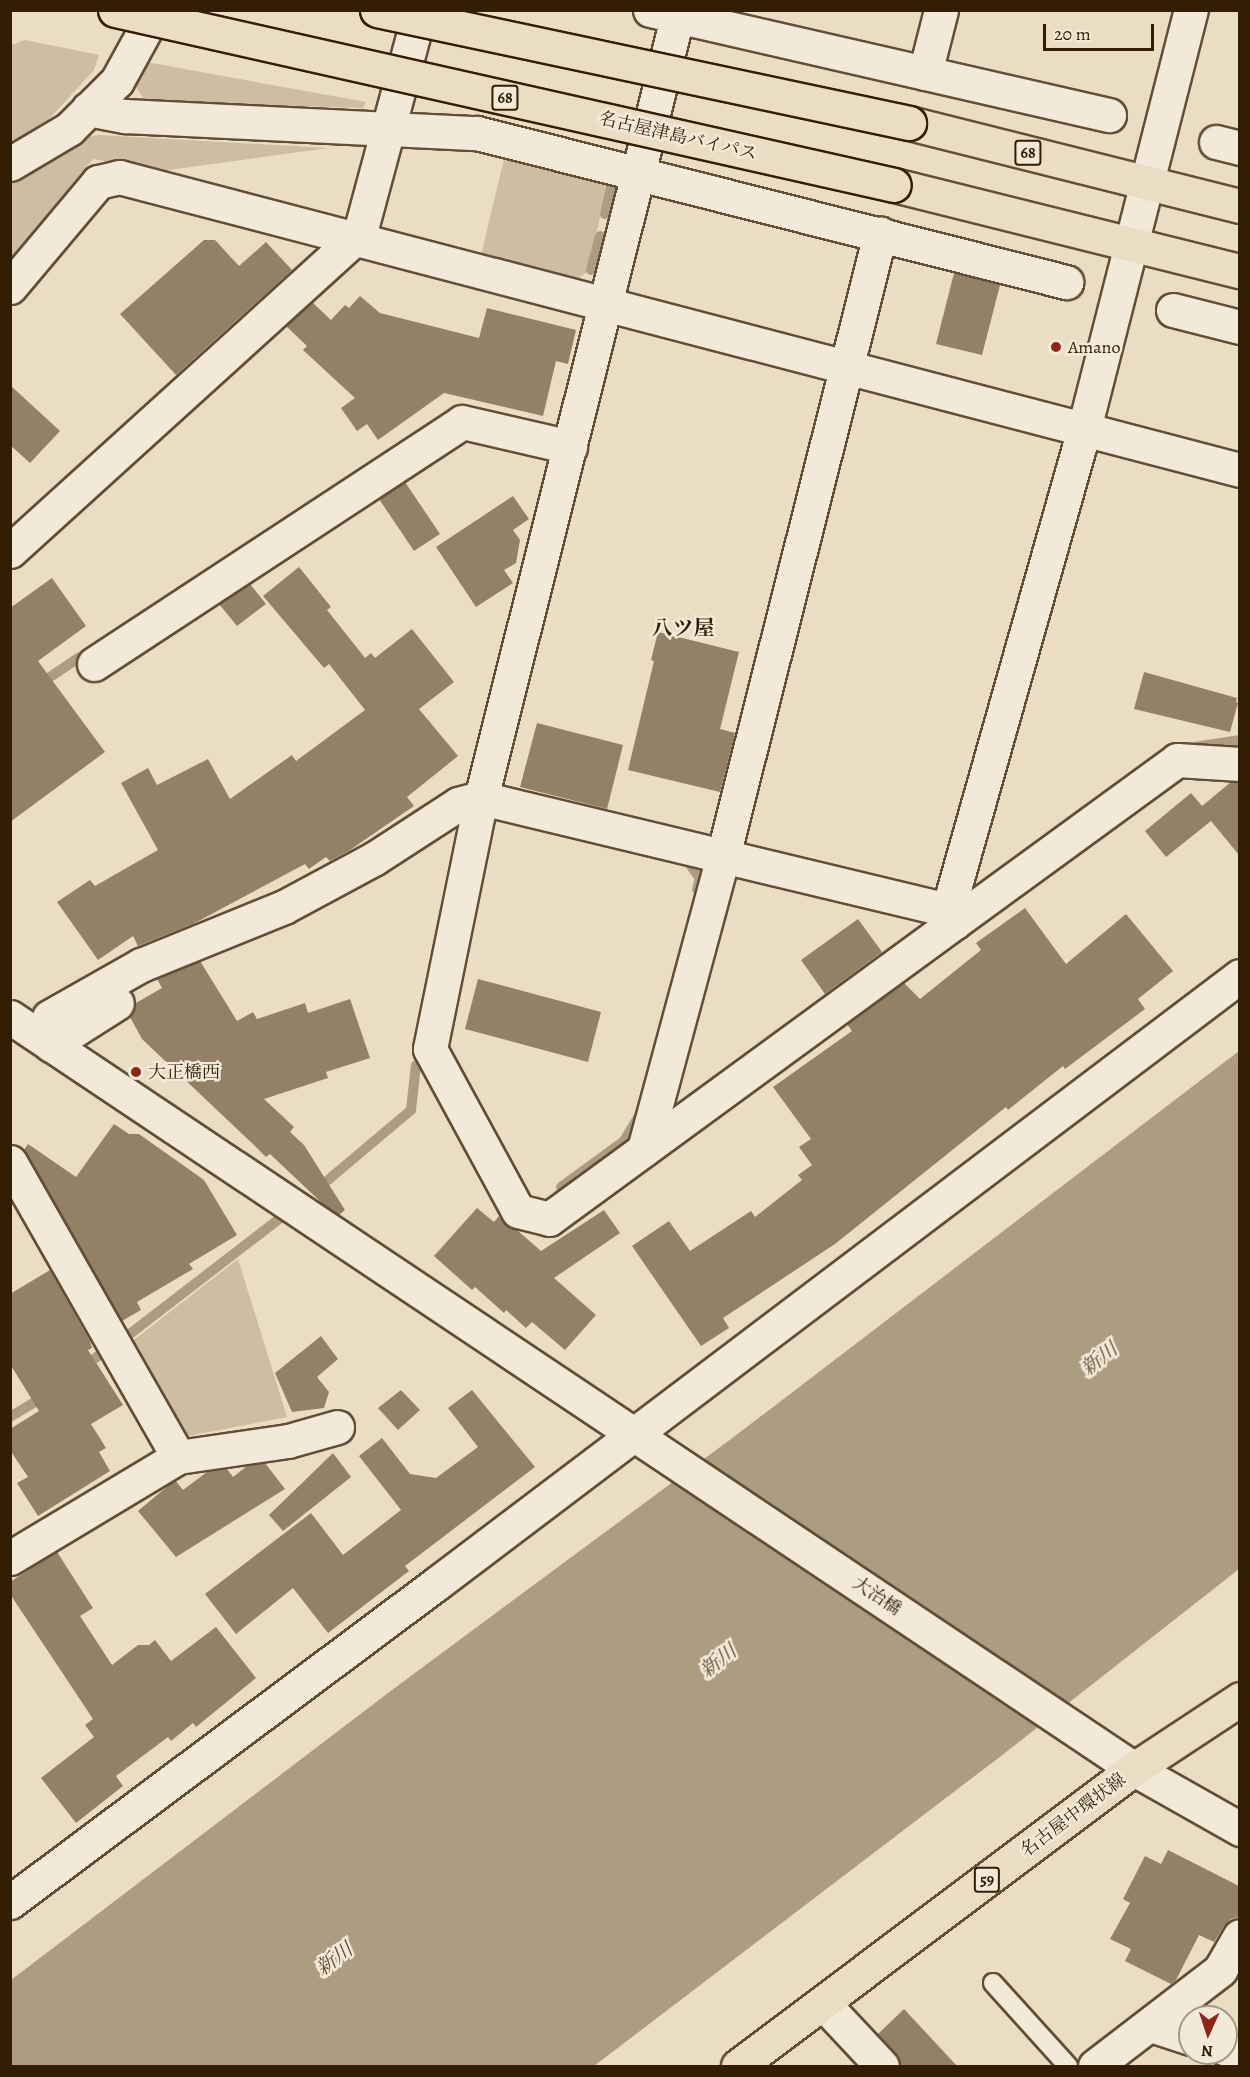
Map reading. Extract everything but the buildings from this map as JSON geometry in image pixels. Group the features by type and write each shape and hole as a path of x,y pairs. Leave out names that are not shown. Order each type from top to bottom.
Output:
{"main road":[{"name":"名古屋津島バイパス","path":"115,10 894,185 1239,271"},
{"name":"68","path":"377,10 909,123 1239,206"},
{"name":"名古屋中環状線","path":"738,2067 1134,1769 1239,1699"}],"street":[{"path":"10,164 69,129 117,81 156,10"},
{"path":"10,551 356,239 420,10"},
{"path":"925,73 941,10"},
{"path":"952,916 1084,429 1191,10"},
{"path":"1109,115 669,12 639,172 481,798 430,1049 518,1211 549,1219 952,916 1177,760 1239,764"},
{"path":"88,109 125,116 477,133 639,172 1066,282"},
{"path":"10,287 98,182 120,177 1239,470"},
{"path":"644,1149 723,856 880,234"},
{"path":"1173,310 1239,327"},
{"path":"93,664 462,422 570,447"},
{"path":"50,1031 150,981 162,956 285,907 375,858 458,804 481,798 723,856 952,916"},
{"path":"10,1902 641,1437 1239,976"},
{"name":"大治橋","path":"10,1017 50,1031 641,1437 1134,1769 1239,1829"},
{"path":"10,1162 177,1457"},
{"path":"10,1558 177,1457 288,1441 337,1427"},
{"path":"1095,2067 1220,1970 1239,1936"},
{"path":"823,2003 882,2067"},
{"path":"1151,2025 1178,2034"}],"lane":[{"path":"993,1983 1068,2067"}],"shaded area":[{"path":"25,40 99,55 94,70 52,116 11,147 11,45"},
{"path":"146,62 366,102 363,108 145,101 133,82"},
{"path":"99,135 328,148 162,171 93,159 11,259 11,184 74,139"},
{"path":"505,155 608,181 588,271 578,279 481,255"},
{"path":"238,1259 287,1417 178,1438 126,1346"}],"water":[{"name":"新川","path":"1239,1051 1239,1569 1001,1756 594,2066 11,2066 11,1980 392,1690 735,1436"}],"waterway":[{"path":"605,214 612,183"},
{"path":"591,270 600,236"},
{"path":"38,685 80,657"},
{"path":"1194,747 1240,740"},
{"path":"691,866 700,878 697,890"},
{"path":"328,1180 411,1110 416,1065"},
{"path":"561,1187 624,1141 639,1116"},
{"path":"122,1340 278,1220"},
{"path":"83,1367 102,1353"},
{"path":"10,1417 45,1396"}],"place":[{"name":"Amano","path":"1056,347"},
{"name":"大正橋西","path":"136,1072"}],"district":[{"name":"八ツ屋","path":"683,628"}]}
